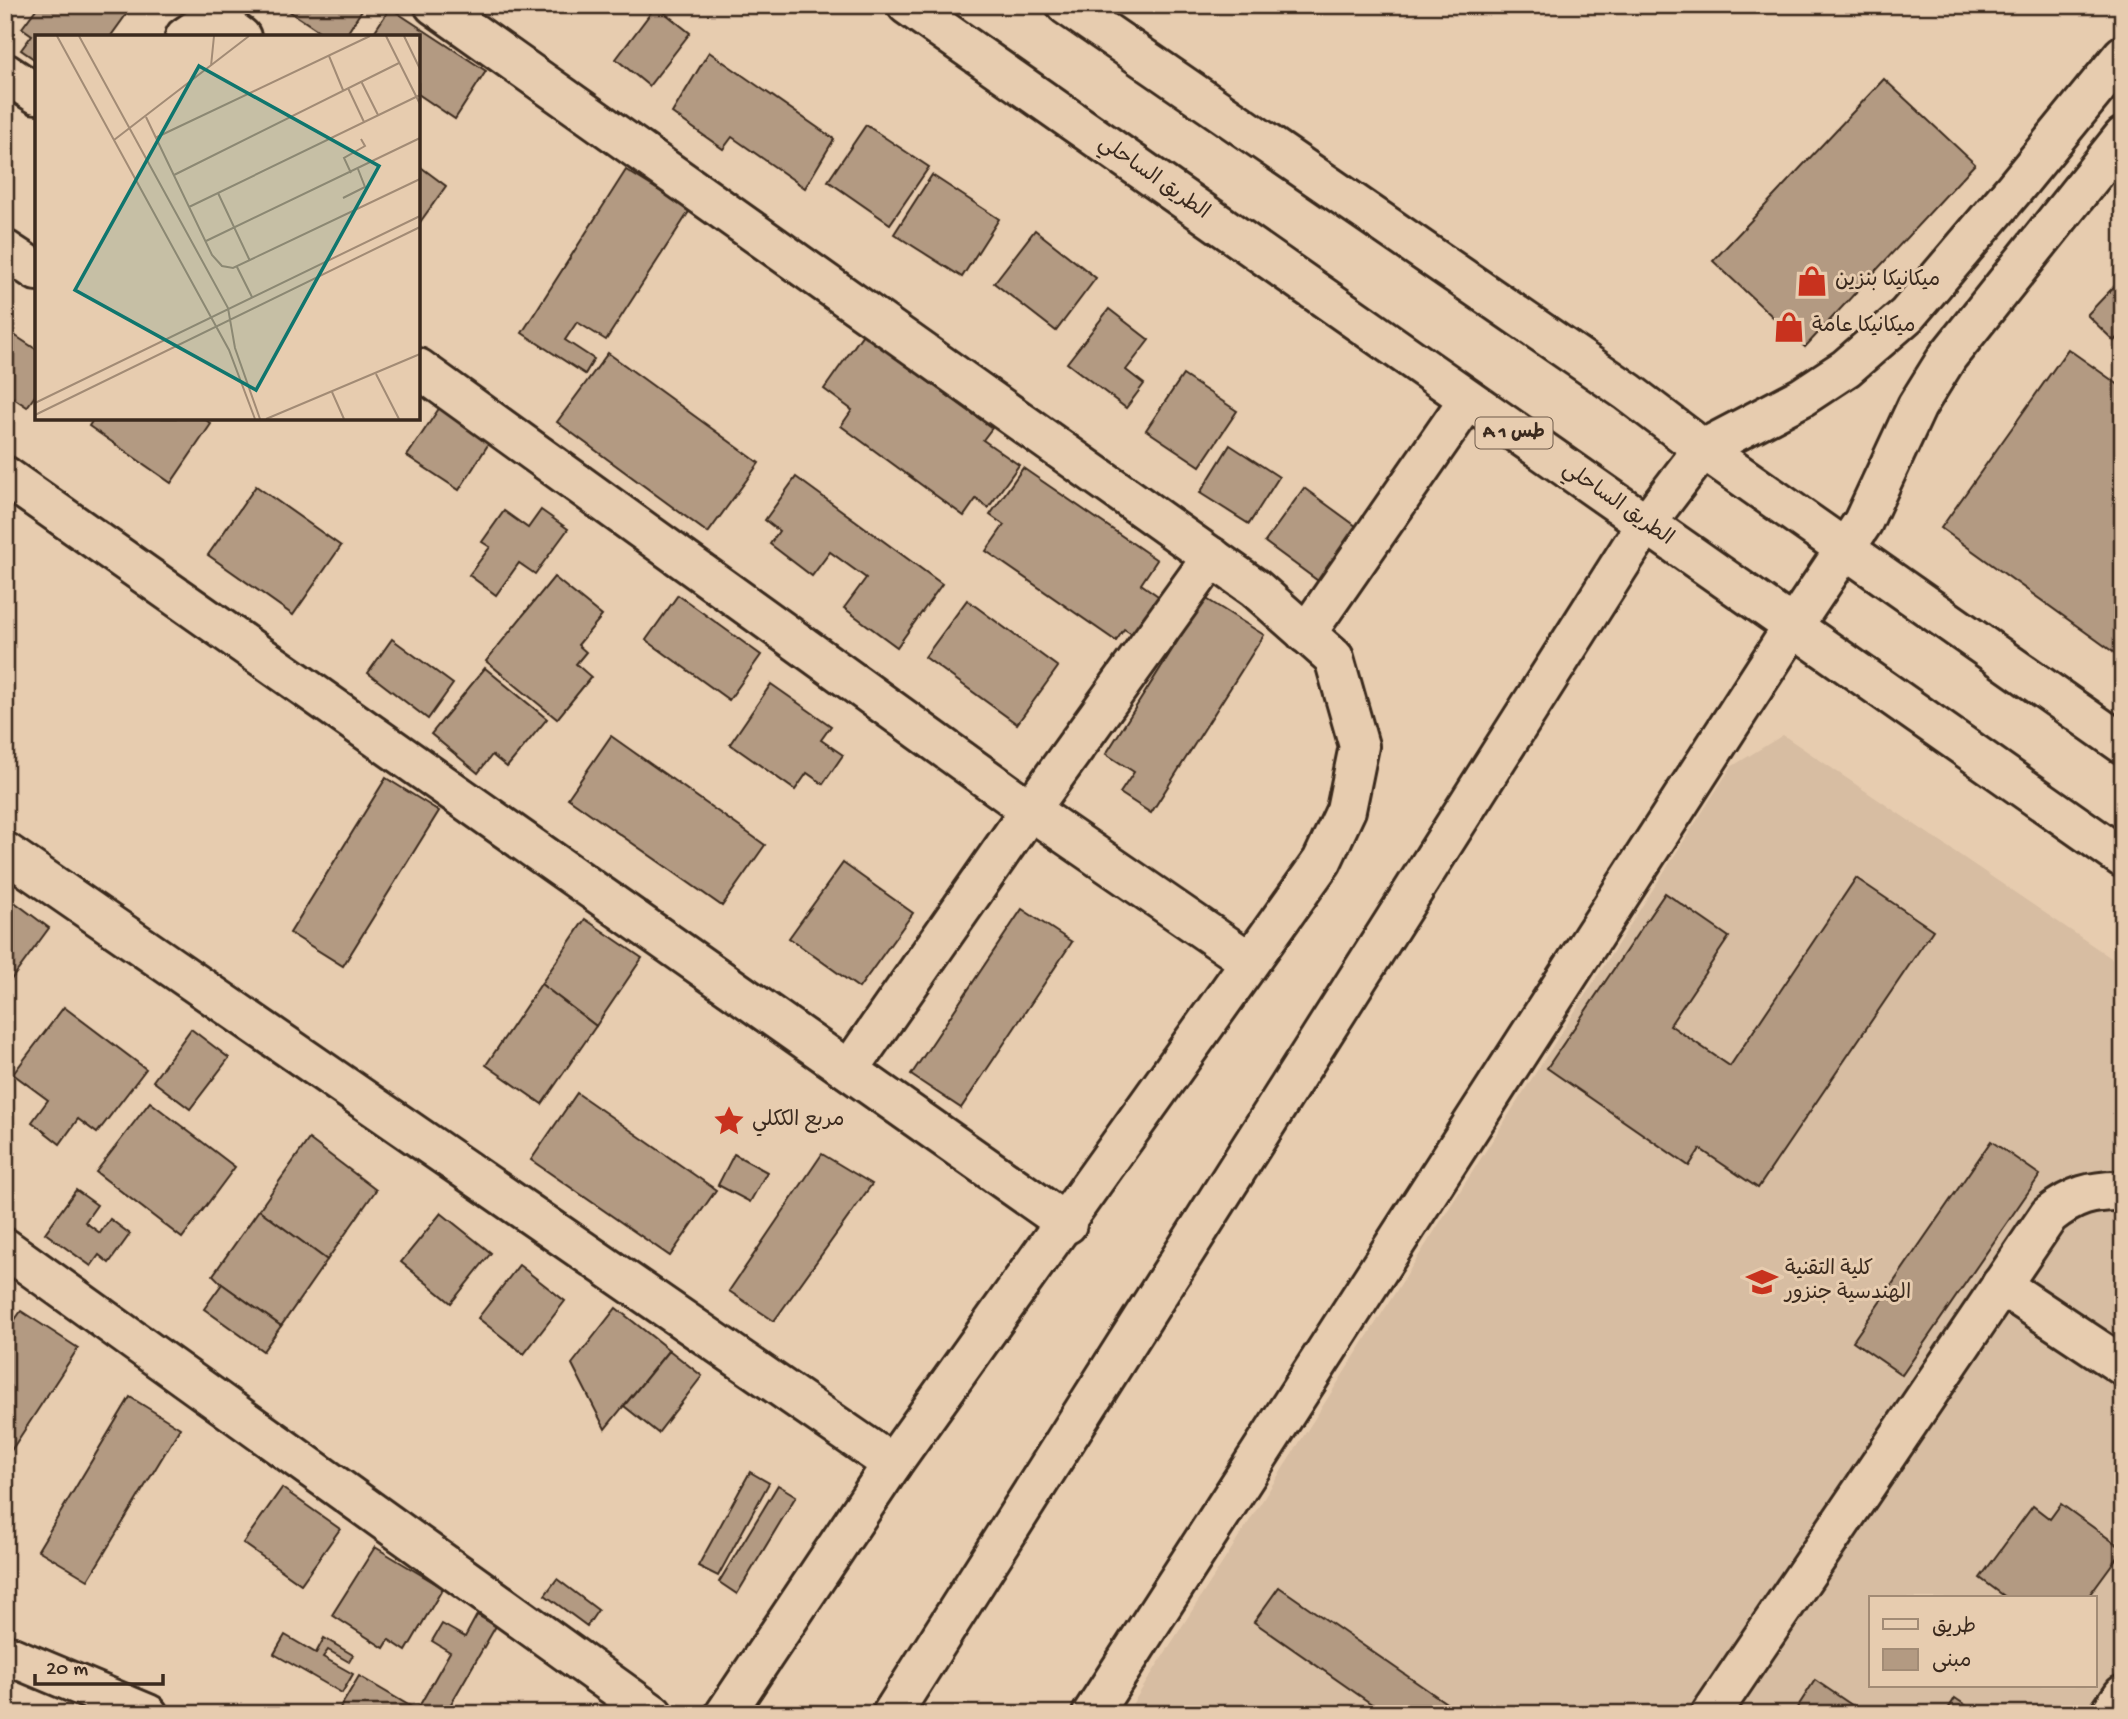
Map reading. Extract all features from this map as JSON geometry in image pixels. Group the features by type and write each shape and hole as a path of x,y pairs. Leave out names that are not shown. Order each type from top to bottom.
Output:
{"main road":[{"path":"434,5 1255,588 1334,658 1359,746 1346,810 1322,861 1249,961 1067,1224 892,1464 725,1714"},
{"name":"الطريق الساحلي","path":"907,5 2123,858"},
{"path":"1066,5 1628,392 1703,449 2123,744"},
{"path":"188,35 207,22 226,26 239,35"},
{"path":"892,1714 1645,525 1703,449 1802,397 1846,368 1906,315 2014,190 2123,55"},
{"path":"5,73 35,93"},
{"path":"1092,1714 1792,628 1846,549 1883,484 1917,406 1948,356 2123,137"},
{"path":"5,250 35,270"},
{"path":"420,369 1030,810 1249,961"},
{"path":"1306,634 1468,400"},
{"path":"5,476 1067,1224"},
{"path":"849,1070 1030,810 1212,557"},
{"path":"5,852 892,1464"},
{"path":"1711,1714 2049,1215 2070,1199 2096,1190 2123,1191"},
{"path":"5,1248 653,1714"},
{"path":"2001,1285 2123,1366"},
{"path":"5,1654 148,1714"},
{"path":"2110,1714 2123,1695"}],"shaded area":[{"name":"كلية التقنية الهندسية جنزور","path":"1783,735 2123,966 2123,1714 1126,1714 1731,767"}],"building":[{"path":"39,5 133,5 111,35 35,35 35,60 21,50 32,35 22,28"},
{"path":"280,5 365,5 346,35 325,35"},
{"path":"656,6 690,33 649,86 616,59"},
{"path":"390,8 486,71 455,119 420,95 420,35 372,35"},
{"path":"709,52 834,139 805,188 732,137 723,149 672,113"},
{"path":"1884,79 1975,164 1805,347 1713,261"},
{"path":"866,125 929,167 890,224 828,181"},
{"path":"420,166 446,186 420,222"},
{"path":"626,170 690,210 606,340 577,322 565,340 594,359 585,374 522,333"},
{"path":"932,175 999,219 962,277 894,234"},
{"path":"1035,230 1096,278 1056,331 994,283"},
{"path":"2123,277 2123,331 2114,341 2087,315"},
{"path":"1109,309 1149,340 1126,370 1144,384 1126,408 1067,363"},
{"path":"5,329 35,349 35,396 27,407 12,397 5,408"},
{"path":"863,334 992,428 983,440 1019,465 988,508 976,499 964,516 841,426 852,410 824,389"},
{"path":"2068,349 2123,388 2123,659 1941,528"},
{"path":"608,353 759,463 708,533 557,422"},
{"path":"1183,375 1237,411 1200,466 1146,430"},
{"path":"442,404 493,437 459,490 407,456"},
{"path":"93,420 206,420 211,424 171,483 89,426"},
{"path":"1230,445 1279,477 1249,524 1200,493"},
{"path":"1023,468 1157,560 1141,584 1161,598 1135,636 1124,629 1116,641 986,551 1004,525 990,515"},
{"path":"796,477 942,584 897,647 844,608 866,578 830,552 812,576 770,544 779,531 765,520"},
{"path":"256,486 341,546 293,615 208,555"},
{"path":"1304,488 1360,529 1321,583 1265,542"},
{"path":"541,510 568,529 535,574 519,563 496,595 469,575 490,547 482,542 504,511 528,528"},
{"path":"554,577 602,616 578,645 586,652 576,664 591,677 557,719 486,661"},
{"path":"678,595 761,655 729,700 646,640"},
{"path":"1205,598 1264,635 1151,813 1120,793 1134,772 1106,754"},
{"path":"967,600 1058,667 1017,724 925,657"},
{"path":"392,639 453,684 428,719 368,673"},
{"path":"485,668 547,719 507,767 492,755 478,773 431,734"},
{"path":"771,684 831,726 821,740 843,755 823,784 807,773 795,790 730,744"},
{"path":"611,736 765,845 722,906 568,798"},
{"path":"386,778 439,811 343,966 290,933"},
{"path":"843,863 913,913 859,988 789,938"},
{"path":"1856,878 1933,930 1758,1188 1700,1149 1689,1166 1547,1068 1665,893 1729,937 1670,1025 1730,1066"},
{"path":"5,895 49,928 5,988"},
{"path":"1022,909 1072,942 961,1108 911,1075"},
{"path":"585,919 642,958 596,1026 541,984"},
{"path":"541,984 596,1026 542,1104 486,1065"},
{"path":"64,1007 146,1069 97,1133 78,1119 60,1144 32,1122 48,1100 13,1074"},
{"path":"191,1029 229,1058 190,1109 153,1081"},
{"path":"577,1093 716,1190 670,1256 531,1160"},
{"path":"150,1102 235,1167 182,1238 96,1172"},
{"path":"309,1139 376,1190 327,1260 259,1210"},
{"path":"1991,1141 2040,1175 1902,1375 1853,1341"},
{"path":"734,1154 767,1172 750,1202 718,1185"},
{"path":"822,1154 872,1184 774,1321 729,1291"},
{"path":"76,1190 97,1205 85,1222 100,1233 110,1219 130,1234 109,1263 99,1255 91,1266 45,1233"},
{"path":"259,1210 327,1260 281,1326 213,1275"},
{"path":"441,1213 491,1253 451,1303 401,1262"},
{"path":"519,1265 565,1301 524,1354 478,1318"},
{"path":"222,1284 281,1326 263,1351 204,1309"},
{"path":"616,1308 669,1350 605,1429 572,1364"},
{"path":"21,1311 78,1348 5,1460 5,1334"},
{"path":"669,1350 702,1376 658,1433 624,1406"},
{"path":"130,1397 180,1428 88,1580 38,1550"},
{"path":"750,1472 769,1483 718,1576 698,1566"},
{"path":"778,1485 796,1496 737,1594 719,1582"},
{"path":"282,1488 340,1529 301,1584 243,1543"},
{"path":"2061,1504 2123,1549 2088,1596 2004,1596 1980,1578 2033,1506 2050,1519"},
{"path":"375,1547 443,1588 406,1651 389,1640 384,1648 332,1615"},
{"path":"557,1579 598,1610 587,1626 545,1595"},
{"path":"1279,1587 1462,1714 1386,1714 1254,1622"},
{"path":"477,1615 496,1626 445,1714 350,1714 340,1708 359,1676 417,1710 450,1652 432,1641 442,1624 465,1637"},
{"path":"285,1635 316,1653 324,1638 353,1655 349,1662 328,1650 323,1657 353,1674 342,1693 274,1654"},
{"path":"1815,1680 1865,1714 1793,1714"},
{"path":"1955,1698 1979,1714 1945,1714"}],"place":[{"name":"ميكانيكا بنزين","path":"1812,281"},
{"name":"ميكانيكا عامة","path":"1789,327"},
{"name":"مربع الككلي","path":"729,1121"},
{"name":"كلية التقنية الهندسية جنزور","path":"1762,1282"}]}
